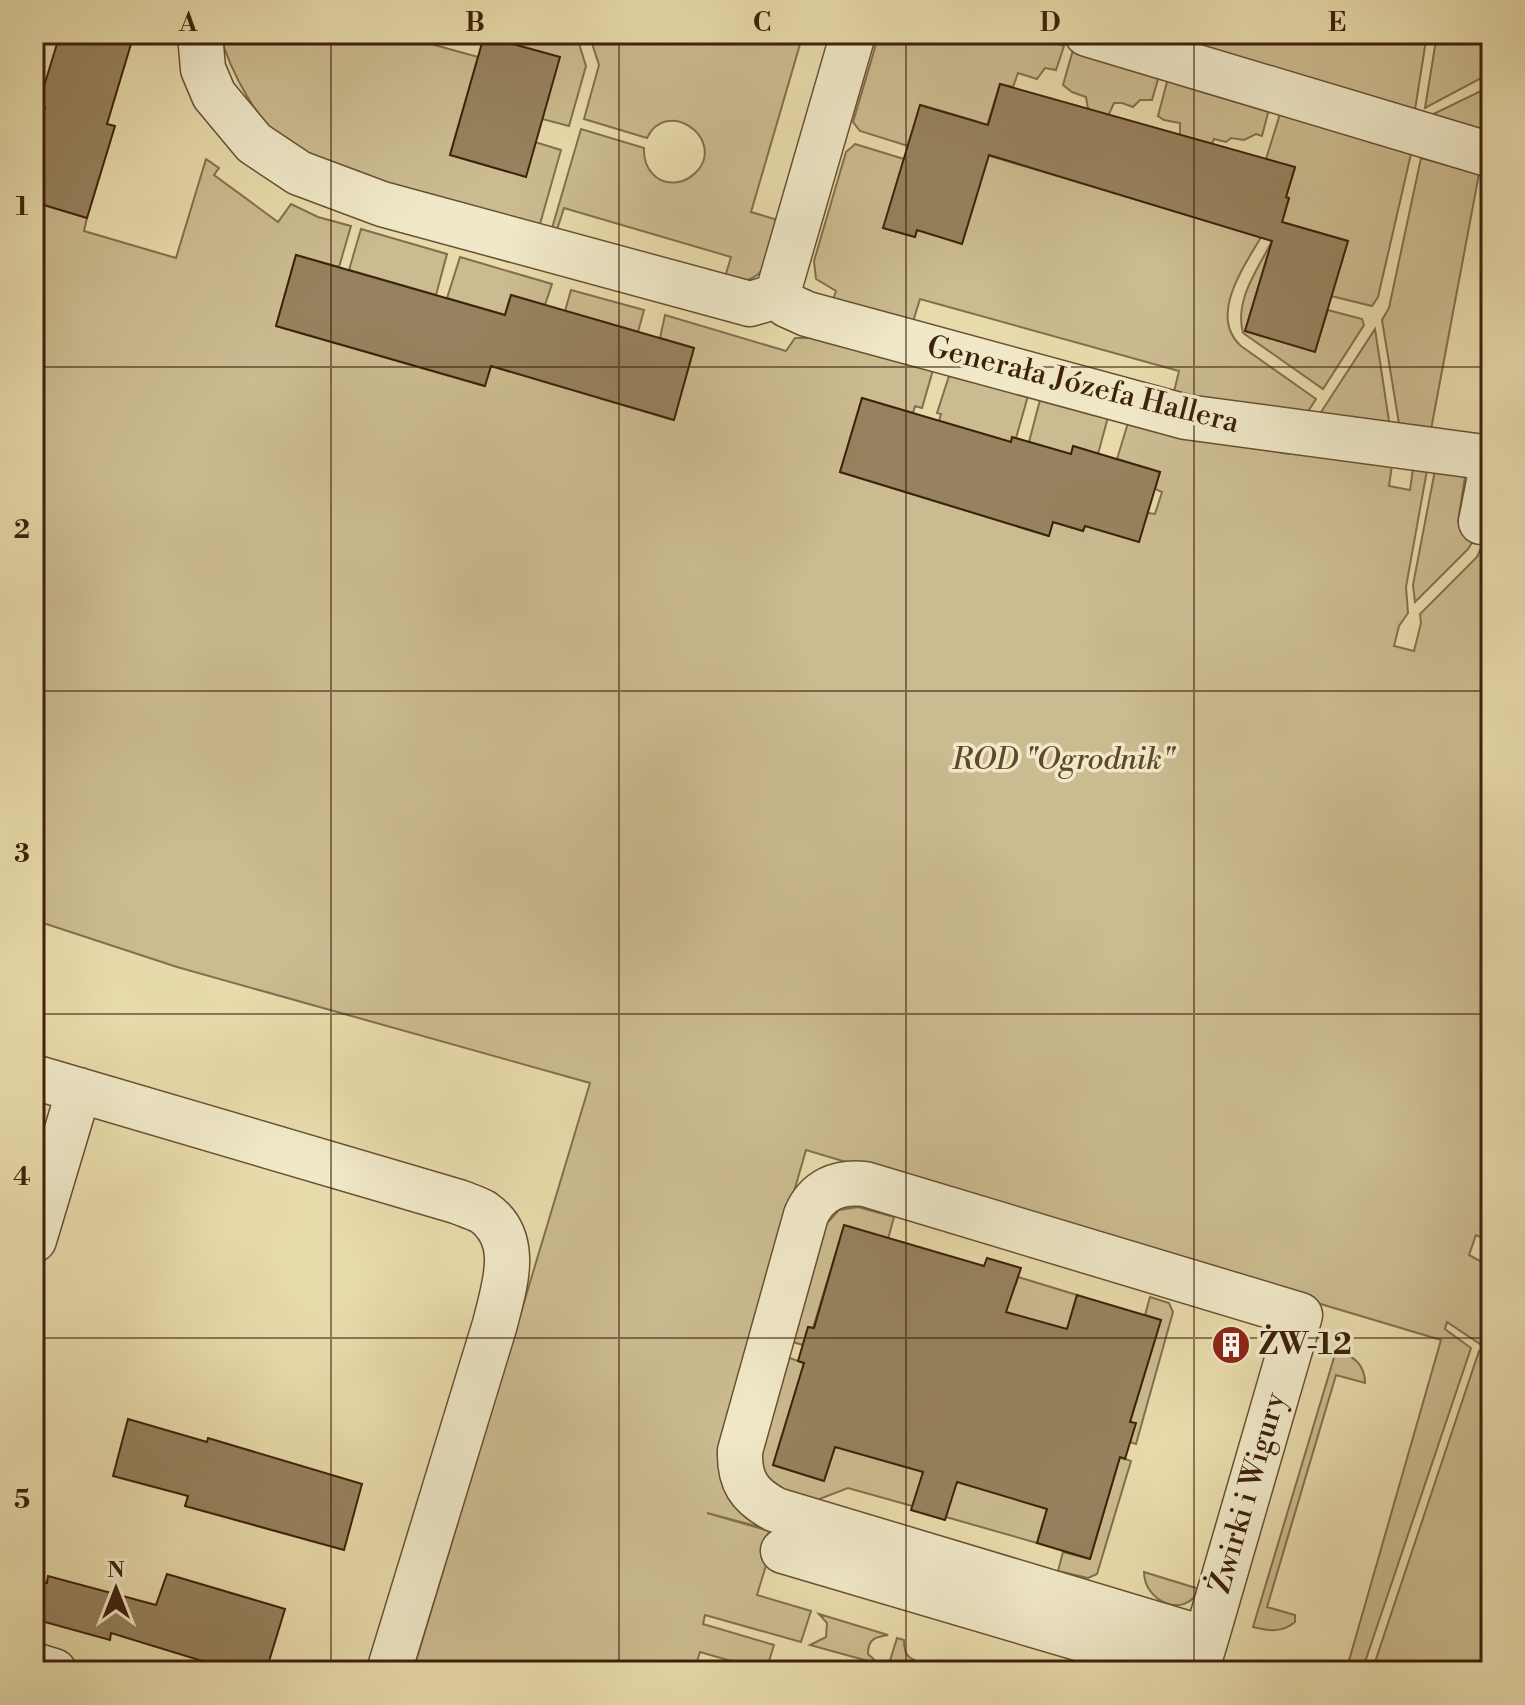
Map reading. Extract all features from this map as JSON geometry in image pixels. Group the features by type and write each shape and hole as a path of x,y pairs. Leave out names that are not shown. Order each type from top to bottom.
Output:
{"street":[{"path":"200,34 203,69 214,95 254,143 299,173 382,204 740,303 763,302 777,296 853,34"},
{"path":"1087,34 1491,155"},
{"name":"Generała Józefa Hallera","path":"777,296 787,305 807,314 1186,417 1491,458"},
{"path":"1481,522 1491,471"},
{"path":"34,1077 459,1202 483,1213 499,1230 508,1250 507,1275 495,1324 389,1671"},
{"path":"34,1240 79,1090"},
{"name":"Żwirki i Wigury","path":"865,1184 1300,1315 1197,1660 1114,1612 776,1510 751,1494 742,1480 740,1451 806,1215 813,1201 832,1187 865,1184"},
{"path":"783,1551 1197,1660"},
{"path":"34,1665 54,1671"}],"green space":[{"path":"220,34 395,34 478,57 450,155 535,142 561,150 538,231 375,185 290,147 256,111 231,64"},
{"path":"487,34 576,34 586,66 569,126 542,119 486,37"},
{"path":"589,34 803,34 751,212 781,221 769,257 759,274 738,283 723,284 731,257 564,208 555,236 550,235 581,129 644,148 652,174 663,181 678,182 690,177 699,169 704,157 704,145 698,134 678,122 667,121 656,126 647,138 584,119 599,65"},
{"path":"879,34 1023,34 1064,46 1056,70 1045,68 1037,79 1018,73 1013,87 1000,84 985,132 976,121 921,105 908,146 860,131 853,122"},
{"path":"1134,34 1427,34 1414,116"},
{"path":"1437,34 1491,34 1491,73 1425,108"},
{"path":"1073,50 1159,76 1152,100 1140,100 1133,107 1114,103 1108,116 1088,109 1086,97 1063,85"},
{"path":"1168,78 1269,109 1262,136 1256,134 1244,140 1231,138 1226,142 1214,139 1211,146 1180,137 1180,123 1158,116"},
{"path":"1491,86 1487,138 1423,119"},
{"path":"1280,114 1411,154 1378,297 1372,306 1331,296 1348,241 1282,222 1295,168 1266,159"},
{"path":"855,144 904,159 884,228 915,237 917,230 962,243 977,194 980,153 1261,237 1232,292 1228,321 1232,334 1241,346 1316,399 1302,421 1172,400 1179,371 920,299 911,328 831,305 836,291 816,279 814,261 846,152"},
{"path":"1421,158 1479,174 1429,440 1401,436 1382,320 1389,308"},
{"name":"ROD \"Ogrodnik\"","path":"206,159 219,168 214,175 278,222 291,204 318,217 351,226 339,267 296,255 276,326 484,386 491,366 673,420 694,348 660,338 665,315 786,351 795,338 811,338 933,370 922,408 915,406 913,413 862,398 840,472 1048,536 1053,522 1083,531 1085,526 1155,514 1162,492 1155,489 1160,472 1117,459 1128,423 1187,437 1289,454 1291,450 1392,465 1389,486 1410,490 1413,468 1427,470 1406,587 1408,613 1399,626 1394,646 1414,651 1421,623 1420,614 1477,557 1491,525 1491,639 1481,671 1491,675 1491,1242 1476,1235 1469,1255 1491,1267 1491,1348 1447,1322 1445,1329 1471,1348 1362,1671 1346,1671 1441,1340 806,1150 723,1437 775,1531 707,1513 776,1533 757,1595 811,1611 801,1642 705,1615 703,1624 774,1645 766,1671 700,1652 694,1671 413,1671 590,1083 177,967 34,920 34,202 87,218 84,231 176,258"},
{"path":"361,229 447,254 436,295 349,270"},
{"path":"1272,241 1245,331 1315,351 1328,310 1362,319 1364,325 1323,389 1243,333 1241,321 1245,297"},
{"path":"460,257 552,284 545,305 511,295 505,315 447,298"},
{"path":"571,290 644,310 638,332 565,311"},
{"path":"1375,329 1391,434 1314,423"},
{"path":"949,376 1028,396 1016,438 1012,438 1011,442 939,421 941,414 937,413"},
{"path":"1040,400 1108,417 1098,454 1074,446 1069,461 1029,442"},
{"path":"1435,470 1465,477 1458,521 1476,524 1468,549 1415,602 1413,585"},
{"path":"858,1207 894,1217 888,1239 844,1226 813,1328 803,1345 793,1342 827,1223 839,1210"},
{"path":"1018,1277 1077,1295 1067,1329 1060,1328 1010,1497 1047,1509 1037,1543 946,1517 951,1499 912,1506 848,1488 817,1500 765,1481 758,1456 787,1357 804,1363 773,1465 824,1481 835,1447 1016,1284"},
{"path":"1150,1297 1169,1303 1173,1312 1136,1444 1130,1442 1135,1424 1130,1422 1161,1320 1145,1315"},
{"path":"1336,1351 1357,1362 1363,1371 1365,1383 1336,1375 1267,1607 1295,1615 1295,1622 1275,1630 1253,1627"},
{"path":"1479,1351 1491,1355 1491,1671 1372,1671"},
{"path":"1120,1457 1131,1461 1097,1574 1088,1578 1058,1571 1063,1552 1090,1559"},
{"path":"1144,1572 1199,1589 1185,1604 1167,1603 1151,1592"},
{"path":"819,1614 888,1635 876,1638 869,1645 868,1654 879,1664 810,1645 826,1637 827,1623"},
{"path":"897,1638 904,1640 909,1657 929,1671 901,1671 888,1667"}],"building":[{"path":"60,34 134,34 107,124 115,126 87,218 34,202 34,146 45,108 38,106"},
{"path":"484,36 560,57 526,177 450,155"},
{"path":"1000,84 1295,167 1282,222 1348,241 1315,352 1245,331 1272,241 989,155 962,244 917,230 915,237 883,228 920,105 988,125"},
{"path":"296,255 505,315 511,295 694,348 674,420 491,366 485,386 276,326"},
{"path":"862,398 1011,442 1012,437 1071,454 1073,446 1160,472 1139,542 1085,526 1083,531 1053,522 1049,536 840,472"},
{"path":"844,1225 984,1266 987,1258 1021,1268 1006,1312 1067,1329 1077,1295 1161,1320 1130,1422 1136,1423 1125,1459 1120,1457 1090,1559 1037,1543 1047,1509 957,1482 945,1520 911,1510 923,1472 835,1447 824,1481 773,1465 804,1363 798,1361 808,1327 814,1328"},
{"path":"128,1419 207,1442 208,1438 362,1484 344,1550 185,1506 188,1496 113,1476"},
{"path":"167,1574 285,1609 266,1671 235,1671 111,1633 110,1640 34,1619 34,1580 47,1583 48,1576 156,1605"}],"place":[{"name":"ŻW-12","path":"1231,1345"}]}
